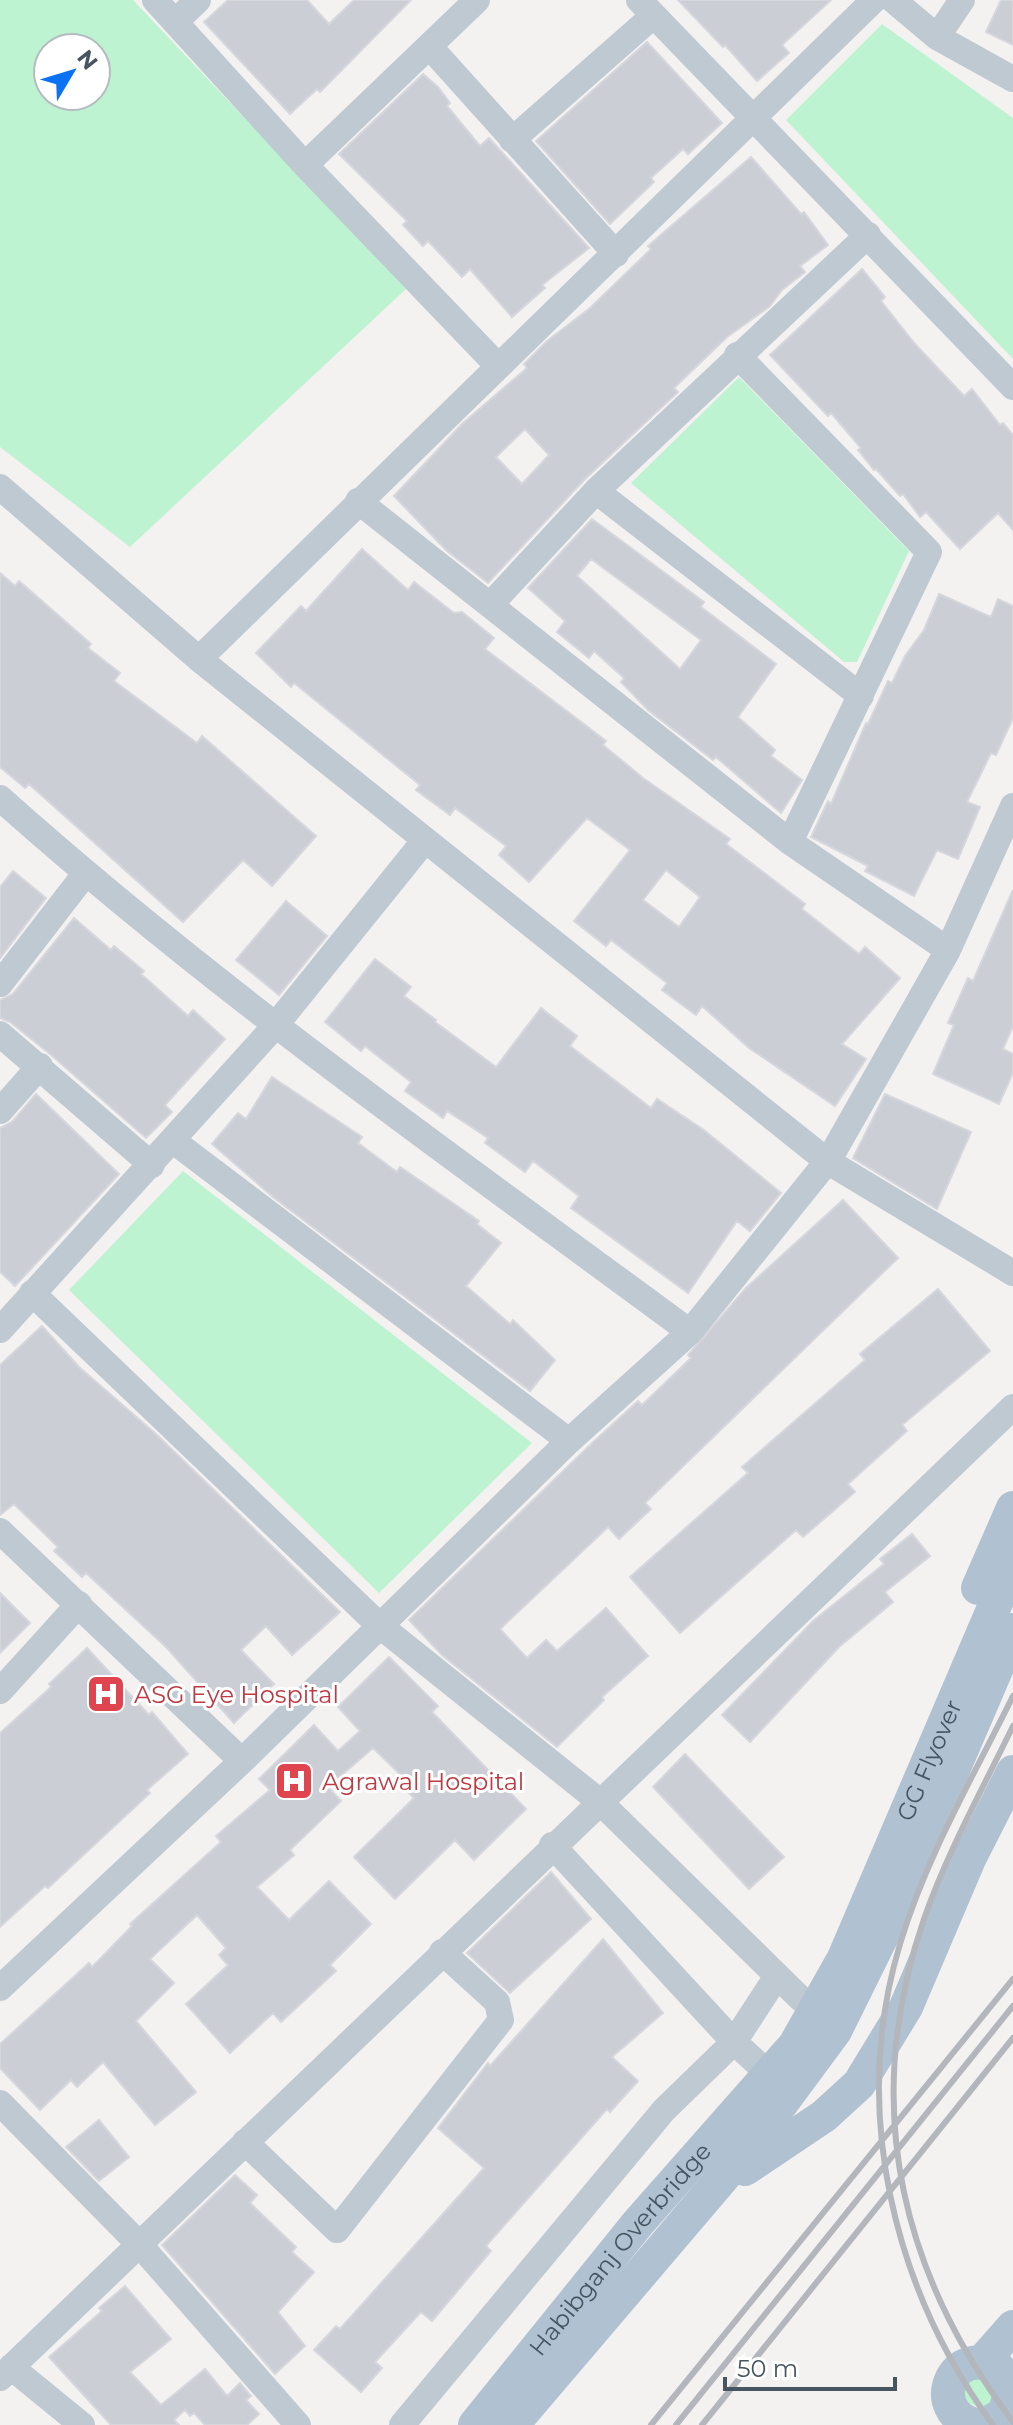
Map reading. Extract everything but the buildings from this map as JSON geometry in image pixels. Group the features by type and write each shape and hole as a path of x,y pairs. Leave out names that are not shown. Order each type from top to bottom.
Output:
{"main road":[{"path":"795,2045 789,1988 1013,1508"},
{"name":"GG Flyover","path":"795,2045 844,1958 1013,1563"},
{"name":"GG Flyover","path":"771,2119 835,2031 881,1938 1013,1630"},
{"path":"710,2192 824,2116 859,2084 906,2007 969,1859 1013,1772"},
{"name":"Habibganj Overbridge","path":"475,2425 638,2223 795,2045"},
{"name":"Habibganj Overbridge","path":"512,2425 771,2119"},
{"path":"982,2362 1013,2327"},
{"path":"935,2425 955,2373 963,2366 982,2362 999,2369 1012,2392 1004,2414 987,2425"},
{"path":"948,2391 952,2410 959,2418 975,2425"}],"street":[{"path":"155,0 305,165 498,366"},
{"path":"176,21 198,0"},
{"path":"305,165 477,0"},
{"path":"199,659 874,0"},
{"path":"893,0 937,37 1013,79"},
{"path":"937,37 962,0"},
{"path":"512,140 646,8 1013,387"},
{"path":"430,47 616,254"},
{"path":"490,605 596,491 868,235"},
{"path":"737,355 929,552 790,842"},
{"path":"0,487 199,659 827,1161 1013,1273"},
{"path":"596,491 861,696"},
{"path":"358,501 790,842 948,950"},
{"path":"0,798 85,874 275,1026 690,1332"},
{"path":"0,1988 242,1761 569,1441 690,1332 827,1161 948,950 1013,806"},
{"path":"0,1330 275,1026 425,840"},
{"path":"0,984 85,874"},
{"path":"0,1034 152,1165"},
{"path":"0,1111 40,1066"},
{"path":"172,1140 569,1441"},
{"path":"32,1293 379,1625 599,1801 789,1988 664,2110 402,2425"},
{"path":"82,2425 6,2373 552,1845 1013,1407"},
{"path":"0,1531 242,1761"},
{"path":"0,1691 79,1604"},
{"path":"552,1845 734,2042 770,2075"},
{"path":"245,2142 337,2230 501,2020 497,2002 442,1952"},
{"path":"0,2103 139,2244 298,2425"}],"green space":[{"path":"0,0 133,0 406,289 130,547 0,447"},
{"path":"882,24 1013,118 1013,359 786,120"},
{"path":"739,377 909,551 857,662 844,662 631,483"},
{"path":"183,1171 532,1443 379,1593 69,1290"},
{"path":"983,2378 995,2391 992,2403 981,2409 965,2401 963,2389 971,2379"}],"railway":[{"path":"993,2425 958,2372 929,2315 906,2256 890,2195 881,2133 879,2070 886,2007 900,1944 911,1912 951,1818 1013,1696"},
{"path":"1013,1726 954,1846 924,1919 905,1987 895,2053 894,2118 902,2182 918,2244 942,2305 974,2364 1013,2422"},
{"path":"651,2425 1013,1979"},
{"path":"676,2425 1013,2006"},
{"path":"702,2425 1013,2038"}],"place":[{"name":"ASG Eye Hospital","path":"106,1694"},
{"name":"Agrawal Hospital","path":"294,1781"}]}
